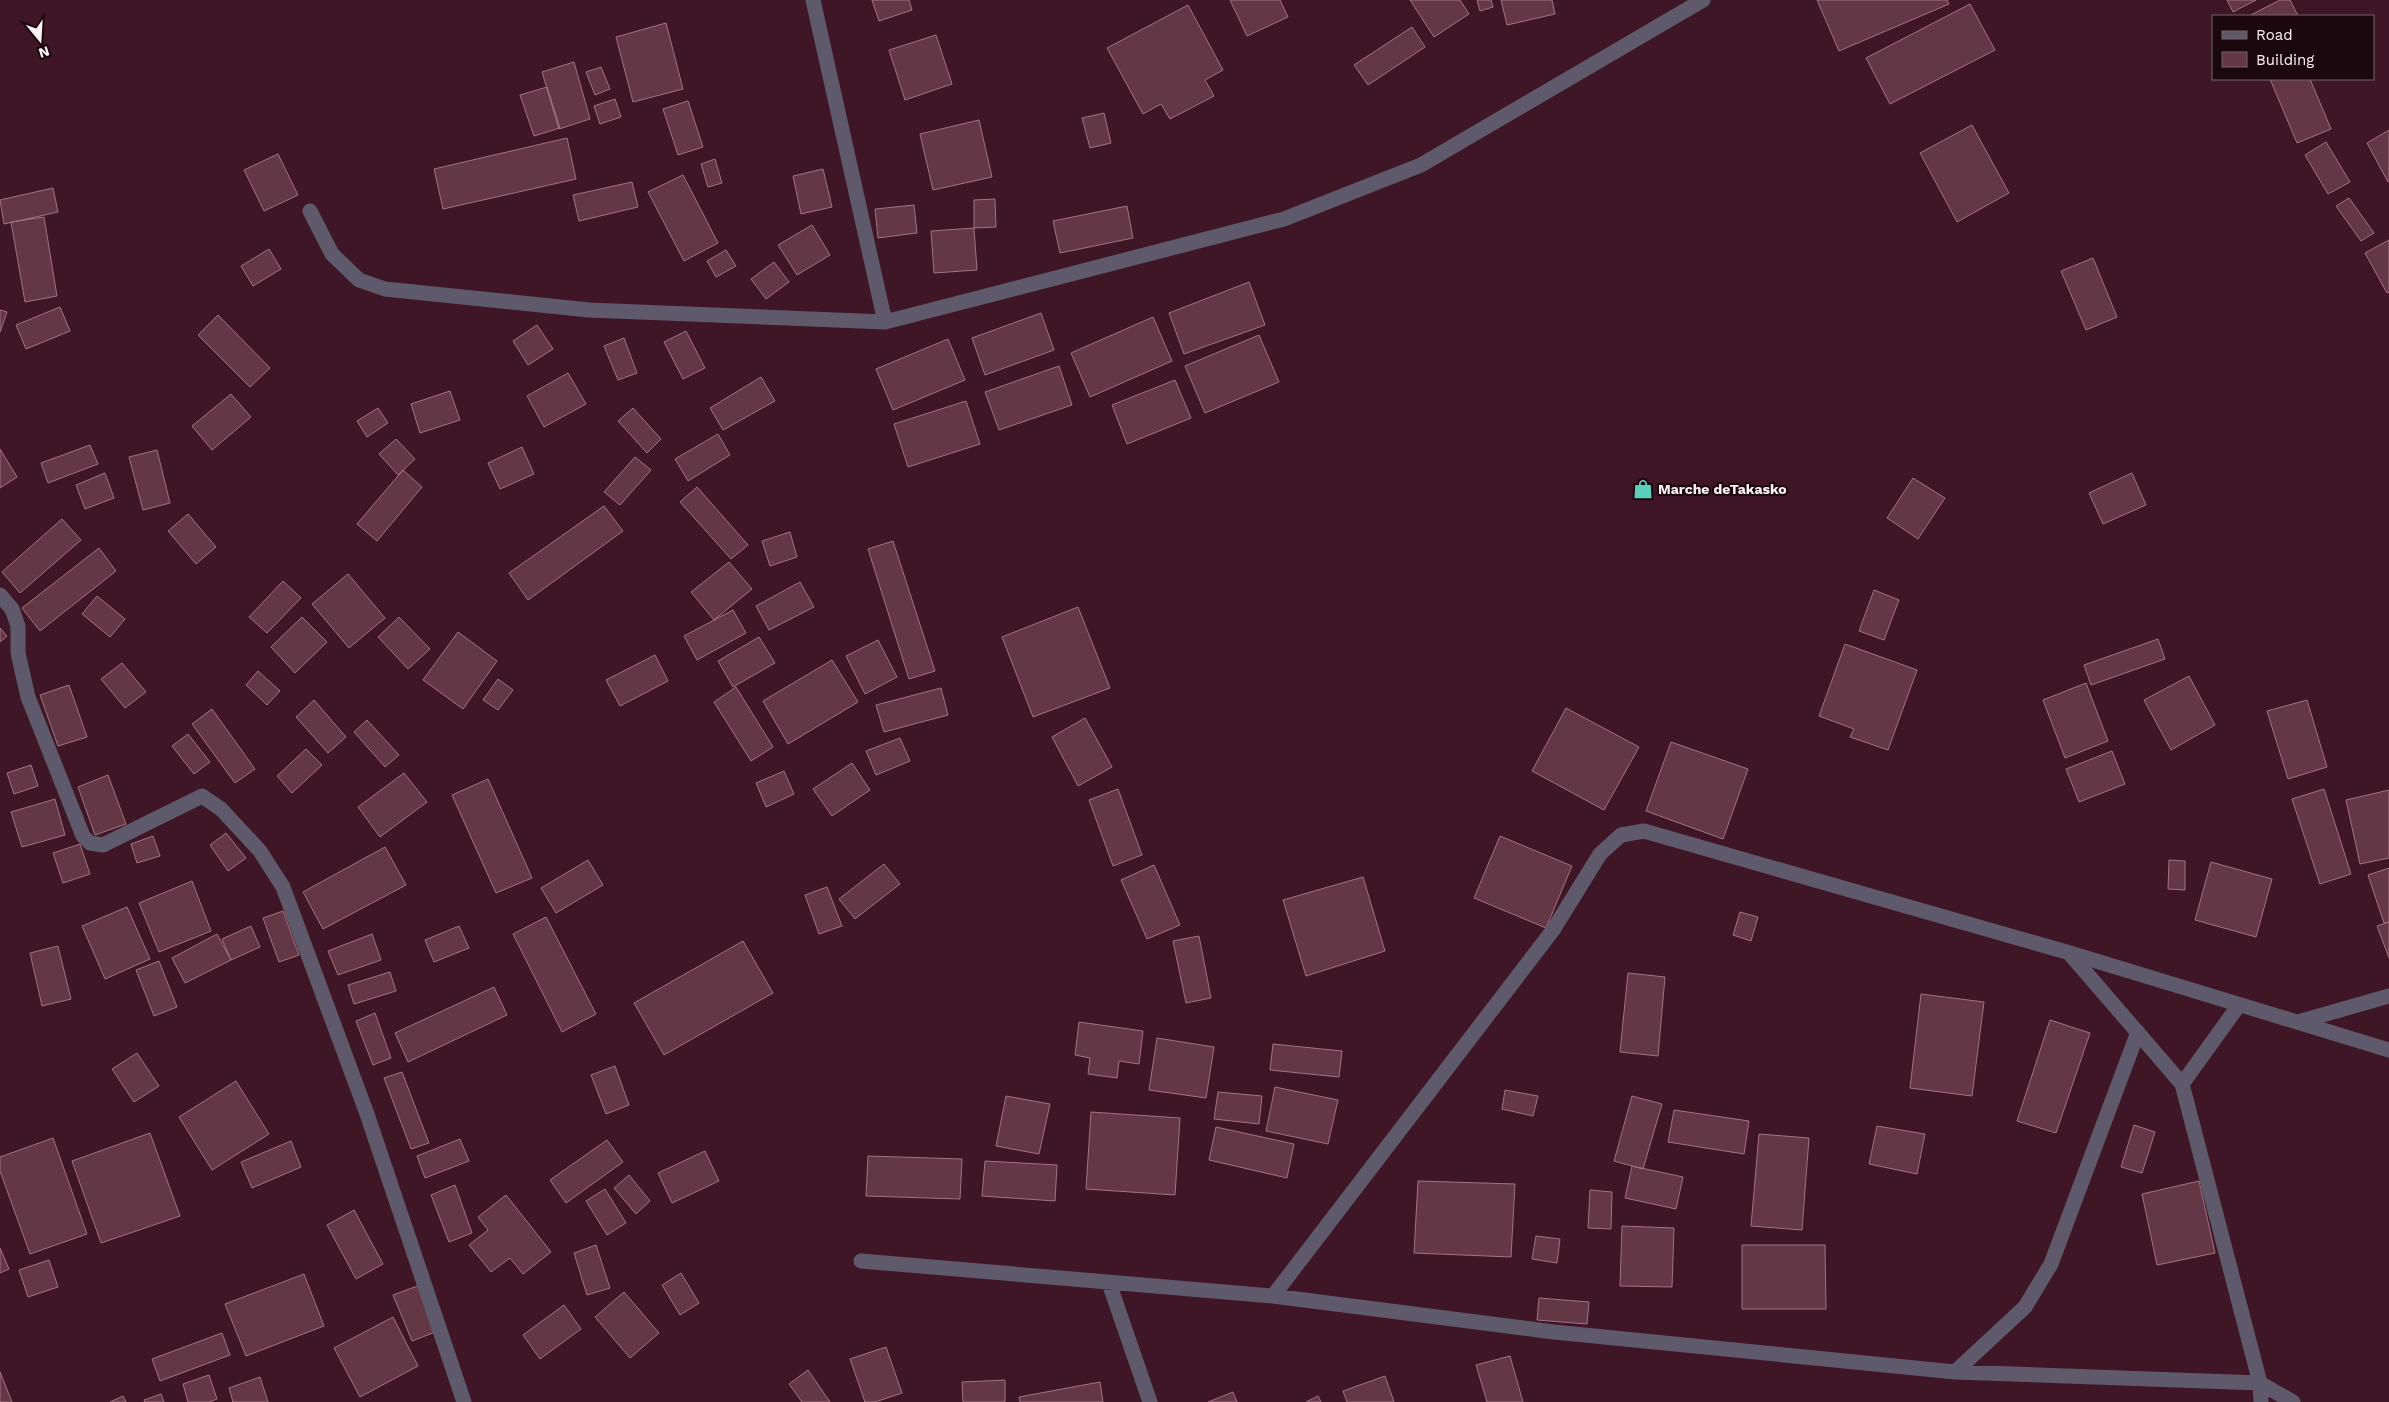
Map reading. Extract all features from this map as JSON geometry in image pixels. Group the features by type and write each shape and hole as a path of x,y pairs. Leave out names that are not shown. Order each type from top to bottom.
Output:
{"street":[{"path":"813,0 885,322"},
{"path":"310,211 332,254 359,280 385,289 589,310 885,322 1284,218 1412,169 1704,0"},
{"path":"0,596 12,609 18,626 18,654 28,697 83,836 90,843 103,845 202,796 221,809 260,851 283,887 367,1114 464,1402"},
{"path":"1273,1296 1553,930 1600,854 1620,835 1644,831 2070,954 2389,1050"},
{"path":"2070,954 2182,1084 2260,1384 2261,1402"},
{"path":"2298,1022 2389,996"},
{"path":"2182,1084 2239,1005"},
{"path":"1955,1372 2025,1306 2051,1264 2138,1032"},
{"path":"861,1261 1273,1296 1554,1332 1955,1372 2260,1384 2293,1402"},
{"path":"1109,1283 1150,1402"}],"building":[{"path":"872,0 909,0 912,10 879,21"},
{"path":"1230,0 1280,0 1288,17 1247,36"},
{"path":"1410,0 1460,0 1469,14 1434,37"},
{"path":"1477,0 1491,0 1493,7 1480,11"},
{"path":"1501,0 1552,0 1555,14 1507,25"},
{"path":"1817,0 1947,0 1949,4 1839,51"},
{"path":"2227,0 2256,0 2233,12"},
{"path":"2280,0 2290,0 2298,15 2251,15"},
{"path":"1970,4 1995,50 1890,104 1866,58"},
{"path":"1188,5 1223,70 1205,80 1214,96 1170,119 1161,104 1143,114 1107,48"},
{"path":"666,23 683,89 633,102 616,37"},
{"path":"1412,27 1425,47 1368,85 1354,65"},
{"path":"936,35 952,84 905,100 889,50"},
{"path":"574,62 590,119 559,129 542,72"},
{"path":"601,67 610,89 595,95 586,72"},
{"path":"2270,80 2310,80 2331,129 2297,143"},
{"path":"547,87 560,128 534,136 520,95"},
{"path":"615,99 621,117 600,124 594,106"},
{"path":"688,101 703,147 678,155 663,109"},
{"path":"1104,113 1111,143 1090,148 1082,118"},
{"path":"979,120 992,177 933,190 920,134"},
{"path":"1972,125 2009,193 1957,222 1920,153"},
{"path":"2389,130 2389,181 2388,182 2367,143"},
{"path":"567,138 576,179 443,209 434,169"},
{"path":"2326,142 2350,182 2328,194 2305,155"},
{"path":"278,154 298,195 264,211 244,170"},
{"path":"715,159 722,183 708,187 701,164"},
{"path":"823,169 832,207 801,214 793,176"},
{"path":"683,175 718,243 684,261 648,192"},
{"path":"632,182 638,207 579,221 573,195"},
{"path":"53,188 58,212 4,224 0,200"},
{"path":"2349,198 2374,233 2361,241 2336,206"},
{"path":"995,199 996,227 974,228 974,200"},
{"path":"914,205 917,233 878,238 875,209"},
{"path":"1127,206 1133,238 1060,253 1053,221"},
{"path":"44,217 57,296 25,302 11,222"},
{"path":"812,225 830,255 797,275 778,245"},
{"path":"974,228 977,270 934,273 931,231"},
{"path":"2389,240 2389,292 2387,293 2365,253"},
{"path":"269,249 281,269 253,286 241,266"},
{"path":"726,250 736,266 716,277 707,261"},
{"path":"2093,258 2117,317 2086,330 2061,271"},
{"path":"774,262 789,282 766,299 751,279"},
{"path":"1249,282 1265,325 1184,354 1169,313"},
{"path":"60,307 70,331 26,349 16,325"},
{"path":"0,310 7,312 0,332"},
{"path":"1041,313 1054,350 985,375 972,338"},
{"path":"218,315 270,368 250,387 198,335"},
{"path":"1153,317 1172,361 1090,397 1071,353"},
{"path":"537,325 553,349 528,365 513,341"},
{"path":"686,331 705,368 683,379 664,342"},
{"path":"1259,335 1279,382 1205,413 1185,366"},
{"path":"624,338 637,373 618,380 604,346"},
{"path":"948,339 965,380 893,410 876,369"},
{"path":"1059,366 1072,405 999,430 985,392"},
{"path":"568,373 586,404 544,427 527,396"},
{"path":"761,377 775,401 723,430 710,408"},
{"path":"1175,380 1191,418 1127,444 1112,405"},
{"path":"450,391 460,420 420,433 411,404"},
{"path":"231,394 251,417 212,450 192,426"},
{"path":"966,401 980,444 908,467 894,424"},
{"path":"378,408 388,423 367,437 357,421"},
{"path":"633,408 661,439 647,453 618,421"},
{"path":"718,434 730,455 688,481 675,459"},
{"path":"396,439 415,459 398,475 379,454"},
{"path":"90,445 98,464 48,483 41,463"},
{"path":"522,447 534,474 500,489 488,463"},
{"path":"0,449 17,477 0,488"},
{"path":"157,450 170,503 143,510 129,457"},
{"path":"635,457 651,470 620,505 604,492"},
{"path":"403,470 422,487 377,541 357,524"},
{"path":"105,473 114,498 85,509 76,485"},
{"path":"2132,473 2146,505 2103,524 2089,493"},
{"path":"1913,478 1945,498 1918,539 1887,518"},
{"path":"697,487 748,545 731,559 680,502"},
{"path":"604,506 623,531 528,600 509,573"},
{"path":"188,514 216,547 196,564 168,531"},
{"path":"62,519 81,540 20,593 2,572"},
{"path":"790,532 797,557 770,566 762,541"},
{"path":"893,541 935,671 909,679 868,549"},
{"path":"99,548 116,571 40,631 22,608"},
{"path":"729,562 752,589 714,620 691,592"},
{"path":"348,574 385,618 349,648 312,604"},
{"path":"283,581 301,598 267,633 249,617"},
{"path":"800,582 814,607 769,630 756,606"},
{"path":"1874,590 1899,600 1884,640 1859,631"},
{"path":"97,596 125,619 110,637 82,614"},
{"path":"1078,607 1110,688 1033,717 1002,637"},
{"path":"733,610 746,633 697,660 684,636"},
{"path":"302,617 327,642 295,673 271,647"},
{"path":"399,617 430,649 408,669 378,637"},
{"path":"0,628 7,636 0,642"},
{"path":"458,632 497,661 463,709 423,680"},
{"path":"759,637 775,663 733,687 718,661"},
{"path":"2158,639 2165,659 2091,685 2084,665"},
{"path":"878,640 897,677 865,694 846,656"},
{"path":"1845,644 1917,670 1888,750 1850,737 1854,729 1819,716"},
{"path":"655,655 668,681 620,706 606,680"},
{"path":"832,660 858,702 788,744 763,701"},
{"path":"122,663 146,692 125,708 101,679"},
{"path":"258,671 280,691 267,705 246,685"},
{"path":"2189,676 2215,725 2171,750 2144,700"},
{"path":"498,679 513,690 498,710 483,700"},
{"path":"2086,683 2108,741 2065,758 2043,700"},
{"path":"69,685 87,737 58,746 40,695"},
{"path":"736,687 773,747 751,761 714,702"},
{"path":"941,688 948,715 884,732 876,705"},
{"path":"314,700 346,737 328,753 296,717"},
{"path":"2307,700 2327,767 2288,779 2267,711"},
{"path":"1566,708 1639,747 1604,810 1532,771"},
{"path":"212,709 255,769 235,783 192,724"},
{"path":"1085,718 1112,767 1078,786 1052,737"},
{"path":"367,720 399,755 385,767 354,732"},
{"path":"188,734 210,762 194,774 172,746"},
{"path":"900,738 910,761 876,775 866,751"},
{"path":"1671,742 1748,769 1723,839 1646,811"},
{"path":"306,749 322,765 292,793 277,776"},
{"path":"2112,751 2125,784 2079,802 2066,769"},
{"path":"852,763 870,790 832,816 813,789"},
{"path":"31,765 38,786 14,794 7,773"},
{"path":"784,771 794,794 766,807 756,783"},
{"path":"404,773 427,802 380,837 358,807"},
{"path":"108,775 126,824 95,835 78,787"},
{"path":"488,779 532,878 496,893 452,795"},
{"path":"1118,789 1142,855 1113,866 1089,800"},
{"path":"2324,789 2351,874 2320,884 2292,799"},
{"path":"2389,790 2389,858 2360,864 2346,800"},
{"path":"55,799 65,835 22,847 11,812"},
{"path":"226,833 246,858 228,871 210,845"},
{"path":"153,836 160,856 137,863 131,844"},
{"path":"1500,836 1572,866 1546,928 1474,898"},
{"path":"80,844 90,874 63,883 53,853"},
{"path":"385,847 406,885 323,929 303,892"},
{"path":"588,860 603,885 556,913 541,888"},
{"path":"2169,860 2185,861 2185,890 2168,889"},
{"path":"2211,862 2272,879 2256,937 2195,920"},
{"path":"884,864 900,884 855,919 839,899"},
{"path":"1154,865 1180,925 1147,939 1121,880"},
{"path":"2389,868 2389,922 2384,923 2368,875"},
{"path":"1363,877 1385,951 1306,976 1283,900"},
{"path":"192,881 211,931 159,952 139,903"},
{"path":"827,887 842,926 819,934 805,895"},
{"path":"127,907 150,959 105,979 82,926"},
{"path":"283,911 299,955 279,962 263,918"},
{"path":"1740,912 1758,917 1751,941 1733,935"},
{"path":"546,917 596,1014 562,1032 513,934"},
{"path":"2389,922 2389,958 2377,926"},
{"path":"251,926 260,947 231,960 222,939"},
{"path":"459,926 469,948 434,962 425,940"},
{"path":"217,934 231,960 185,983 172,958"},
{"path":"372,934 381,960 338,975 328,951"},
{"path":"1199,936 1211,998 1186,1003 1173,941"},
{"path":"743,941 773,993 664,1055 634,1003"},
{"path":"58,946 71,999 42,1006 30,953"},
{"path":"159,961 177,1007 154,1016 136,970"},
{"path":"390,972 396,991 354,1004 348,985"},
{"path":"1628,973 1665,977 1658,1056 1620,1052"},
{"path":"494,987 507,1015 408,1062 395,1033"},
{"path":"1921,994 1984,1002 1972,1096 1910,1088"},
{"path":"375,1013 391,1058 373,1065 356,1021"},
{"path":"2050,1020 2090,1033 2056,1133 2017,1121"},
{"path":"1079,1022 1143,1031 1139,1064 1119,1061 1117,1078 1088,1074 1090,1058 1075,1055"},
{"path":"1157,1038 1214,1047 1206,1098 1149,1090"},
{"path":"1273,1044 1342,1051 1339,1077 1270,1070"},
{"path":"137,1053 159,1086 134,1102 112,1069"},
{"path":"615,1066 629,1105 606,1114 591,1075"},
{"path":"402,1072 429,1143 411,1149 384,1078"},
{"path":"236,1081 269,1134 212,1170 179,1117"},
{"path":"1275,1087 1338,1100 1328,1144 1266,1131"},
{"path":"1505,1090 1538,1096 1533,1116 1502,1109"},
{"path":"1218,1092 1262,1096 1259,1124 1214,1119"},
{"path":"1006,1096 1050,1104 1039,1154 996,1146"},
{"path":"1632,1096 1662,1104 1643,1169 1614,1161"},
{"path":"1674,1110 1749,1121 1744,1154 1668,1142"},
{"path":"1091,1112 1180,1118 1175,1195 1086,1189"},
{"path":"2134,1125 2155,1132 2142,1173 2121,1167"},
{"path":"1877,1126 1925,1134 1917,1174 1869,1164"},
{"path":"1216,1127 1294,1144 1287,1178 1209,1160"},
{"path":"150,1133 180,1216 101,1243 72,1161"},
{"path":"1759,1134 1809,1138 1802,1230 1751,1226"},
{"path":"53,1138 87,1234 30,1254 0,1171 0,1157"},
{"path":"460,1139 469,1161 425,1178 417,1156"},
{"path":"607,1140 623,1162 566,1203 550,1180"},
{"path":"291,1141 301,1167 252,1188 241,1162"},
{"path":"705,1151 719,1181 672,1203 658,1173"},
{"path":"868,1156 962,1159 960,1199 866,1196"},
{"path":"985,1161 1057,1165 1055,1201 982,1196"},
{"path":"1632,1166 1683,1177 1676,1209 1625,1198"},
{"path":"629,1175 650,1201 636,1214 614,1188"},
{"path":"1418,1181 1515,1184 1511,1257 1414,1253"},
{"path":"2199,1181 2215,1253 2157,1265 2142,1194"},
{"path":"455,1185 472,1233 449,1242 431,1195"},
{"path":"605,1189 626,1223 607,1235 586,1201"},
{"path":"1590,1190 1612,1192 1611,1229 1588,1228"},
{"path":"506,1195 551,1252 523,1274 510,1258 491,1272 469,1245 488,1230 478,1217"},
{"path":"354,1210 383,1264 356,1279 327,1225"},
{"path":"1622,1226 1674,1228 1672,1287 1620,1286"},
{"path":"1536,1236 1560,1239 1557,1263 1532,1259"},
{"path":"596,1245 610,1288 587,1295 574,1253"},
{"path":"1742,1245 1825,1245 1826,1309 1742,1309"},
{"path":"0,1248 9,1269 0,1273"},
{"path":"49,1260 58,1287 28,1297 19,1270"},
{"path":"681,1273 699,1303 680,1315 662,1285"},
{"path":"304,1274 324,1326 246,1356 225,1304"},
{"path":"420,1285 438,1331 412,1341 393,1295"},
{"path":"624,1292 659,1333 630,1358 595,1317"},
{"path":"1539,1298 1589,1302 1587,1324 1537,1320"},
{"path":"564,1305 581,1329 540,1359 523,1335"},
{"path":"393,1317 418,1366 360,1397 334,1348"},
{"path":"222,1333 230,1355 160,1381 152,1359"},
{"path":"886,1347 902,1393 875,1402 865,1402 850,1359"},
{"path":"1510,1356 1523,1402 1487,1402 1476,1365"},
{"path":"808,1370 830,1402 802,1402 789,1384"},
{"path":"0,1372 12,1402 0,1402"},
{"path":"209,1375 217,1399 209,1402 188,1402 183,1384"},
{"path":"1385,1376 1394,1402 1347,1402 1343,1391"},
{"path":"260,1377 268,1402 233,1402 229,1388"},
{"path":"1005,1380 1005,1402 963,1402 962,1382"},
{"path":"1100,1382 1103,1402 1020,1402 1019,1397"},
{"path":"1233,1392 1237,1402 1208,1402"},
{"path":"161,1394 164,1402 145,1402 144,1400"},
{"path":"123,1396 126,1402 110,1402"},
{"path":"1318,1396 1321,1402 1306,1402"}],"place":[{"name":"Marche deTakasko","path":"1643,489"}]}
